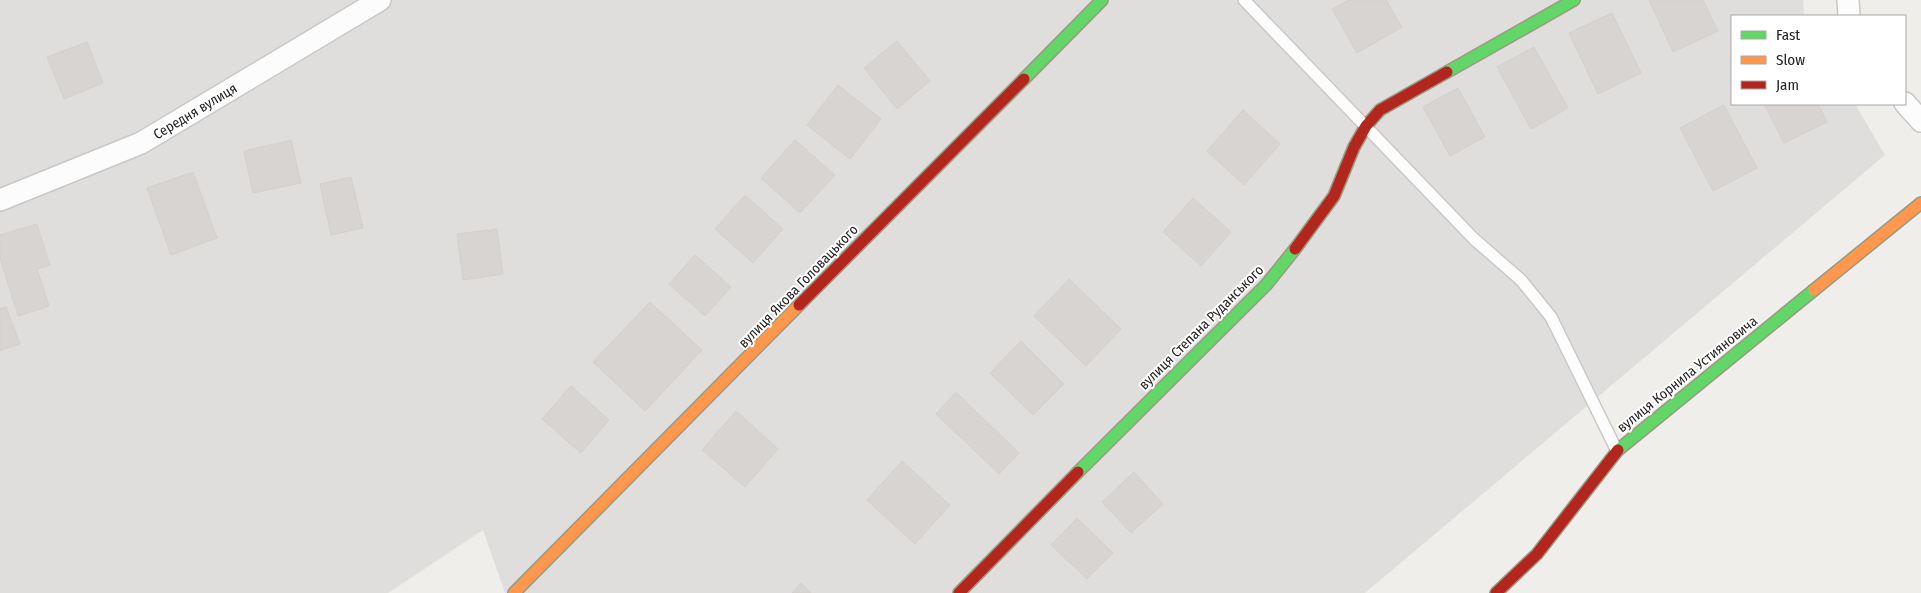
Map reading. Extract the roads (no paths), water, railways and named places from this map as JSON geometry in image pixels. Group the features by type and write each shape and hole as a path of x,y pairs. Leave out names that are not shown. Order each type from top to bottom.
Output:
{"street":[{"name":"Середня вулиця","path":"0,200 141,143 380,0"},
{"name":"вулиця Якова Головацького","path":"514,593 1102,0"},
{"name":"вулиця Степана Руданського","path":"959,593 1179,370 1266,285 1334,196 1354,147 1366,126 1380,110 1574,0"},
{"path":"1848,0 1849,15"},
{"path":"1906,104 1921,121"},
{"name":"вулиця Корнила Устияновича","path":"1496,593 1537,554 1617,451 1921,203"}],"lane":[{"path":"1244,0 1474,239 1521,280 1551,317 1617,451"}]}
